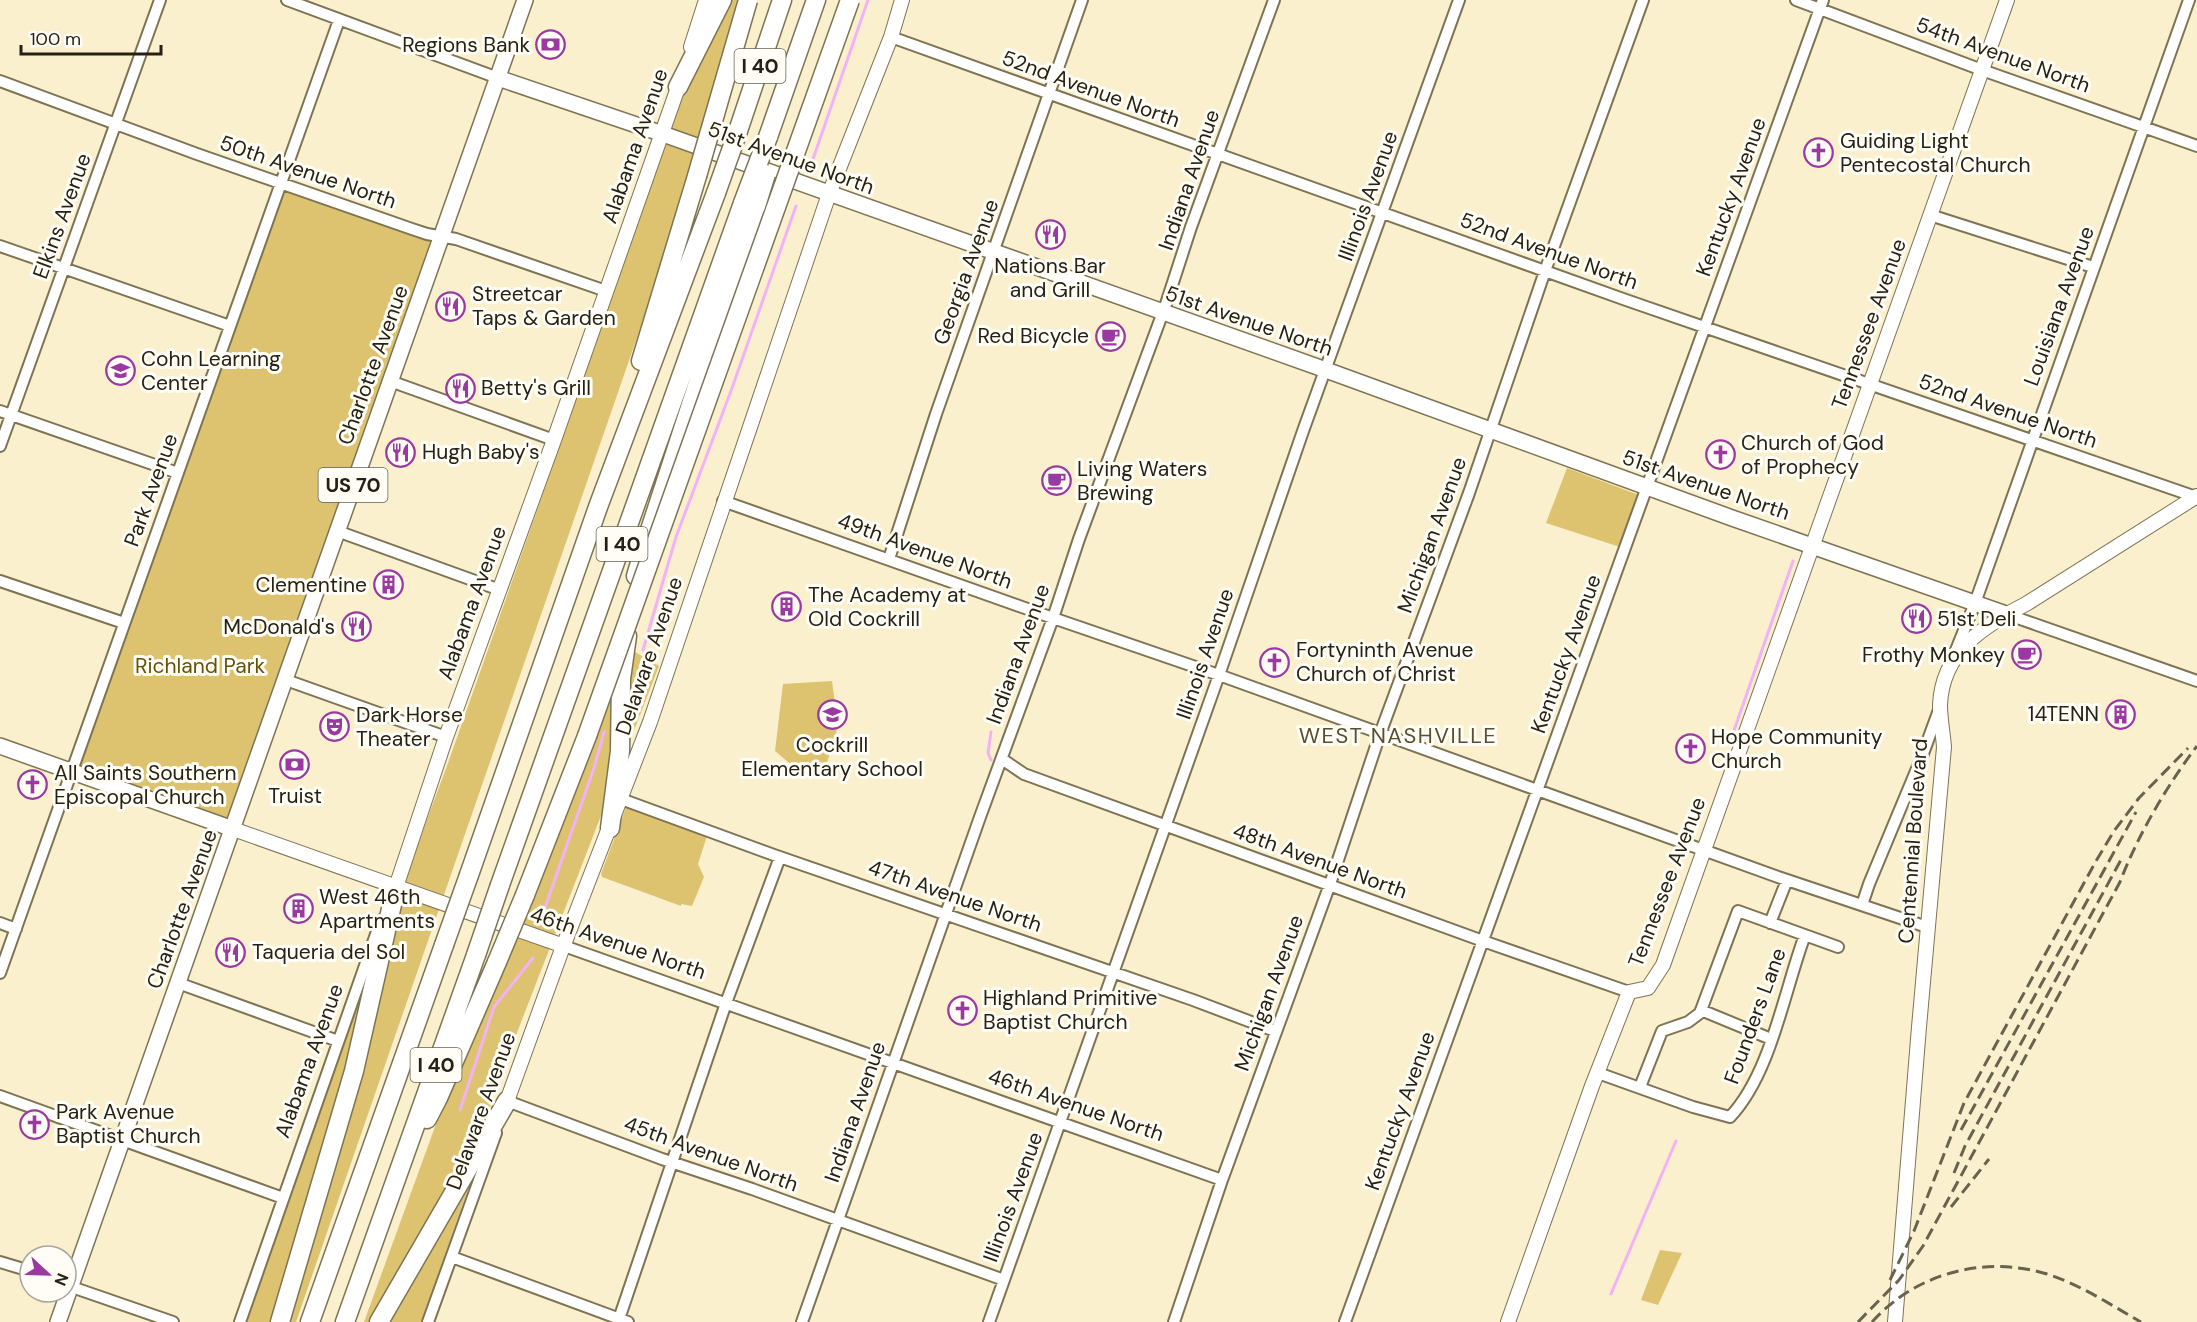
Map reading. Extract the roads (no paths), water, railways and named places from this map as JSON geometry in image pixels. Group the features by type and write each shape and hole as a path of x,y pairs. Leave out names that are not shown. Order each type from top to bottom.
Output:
{"highway":[{"path":"678,87 722,0"},
{"path":"598,507 748,0"},
{"name":"I 40","path":"310,1322 598,507 716,193 782,0"},
{"name":"I 40","path":"345,1322 500,885 750,205 816,0"},
{"path":"397,1176 438,1098 497,963 587,736 850,0"},
{"path":"610,828 620,751 621,679 633,590 750,205"},
{"path":"280,1322 354,1071 396,887"},
{"path":"379,1322 507,1101"}],"main road":[{"name":"Charlotte Avenue","path":"78,1261 123,1141 525,0"},
{"name":"Alabama Avenue","path":"396,887 446,737 663,134 706,0"},
{"name":"Delaware Avenue","path":"507,1101 674,653 723,501 829,194 891,37 902,0"},
{"name":"Tennessee Avenue","path":"1508,1322 1629,992 1648,988 1663,965 2007,0"},
{"name":"51st Avenue North","path":"498,78 663,134 2006,614"},
{"name":"Centennial Boulevard","path":"1895,1322 1944,747 1940,706 1942,690 1953,658 1968,641 2006,614 2026,604 2197,496"},
{"name":"46th Avenue North","path":"0,746 564,946"},
{"name":"Charlotte Avenue","path":"58,1322 63,1304"}],"street":[{"name":"Elkins Avenue","path":"0,446 5,413 117,125 160,0"},
{"name":"51st Avenue North","path":"287,0 498,78"},
{"name":"Georgia Avenue","path":"889,559 936,414 1082,0"},
{"name":"Indiana Avenue","path":"802,1322 1053,618 1087,516 1163,312 1274,0"},
{"name":"Illinois Avenue","path":"989,1322 1219,675 1303,431 1459,0"},
{"name":"Michigan Avenue","path":"1174,1322 1275,1031 1330,884 1380,734 1491,431 1545,271 1643,0"},
{"name":"54th Avenue North","path":"1796,0 1821,4 1982,70 2197,146"},
{"name":"Louisiana Avenue","path":"1953,658 1975,603 2189,0"},
{"name":"Kentucky Avenue","path":"1345,1322 1821,4"},
{"name":"Park Avenue","path":"0,973 339,20"},
{"name":"52nd Avenue North","path":"891,37 1545,271 2197,496"},
{"name":"50th Avenue North","path":"0,81 412,230 456,239 606,291"},
{"path":"1930,215 2093,267"},
{"path":"0,246 230,326"},
{"path":"390,381 554,440"},
{"path":"5,413 178,473"},
{"name":"49th Avenue North","path":"723,501 1219,675 1787,880 1927,927"},
{"path":"337,531 500,590"},
{"path":"0,581 124,623"},
{"name":"51st Avenue North","path":"2006,614 2197,681"},
{"path":"286,680 446,737"},
{"path":"1863,905 1869,884 1921,759 1940,706"},
{"name":"48th Avenue North","path":"1002,759 1024,774 1629,992"},
{"name":"47th Avenue North","path":"621,799 1275,1031"},
{"path":"452,1257 622,1321 726,1003 780,857"},
{"name":"Founders Lane","path":"1770,923 1787,880"},
{"name":"Alabama Avenue","path":"240,1322 385,906 396,887"},
{"name":"Founders Lane","path":"1701,1011 1738,911 1838,947"},
{"path":"0,923 16,929"},
{"name":"Founders Lane","path":"1598,1073 1730,1118 1744,1102 1771,1039 1794,963 1806,935"},
{"name":"46th Avenue North","path":"564,946 1222,1180"},
{"path":"178,983 338,1041"},
{"path":"1640,1087 1662,1031 1688,1022 1701,1011 1771,1039"},
{"path":"0,1095 283,1198"},
{"name":"45th Avenue North","path":"507,1101 1004,1280"},
{"name":"Delaware Avenue","path":"428,1322 507,1101"},
{"path":"0,1262 18,1267"},
{"path":"78,1288 173,1322"}],"waterway":[{"path":"811,165 868,0"},
{"path":"643,650 676,537 731,391 796,206"},
{"path":"1730,742 1793,561"},
{"path":"542,916 594,768 604,732"},
{"path":"991,732 988,753 991,760"},
{"path":"460,1110 494,1007 533,958"},
{"path":"1611,1294 1676,1141"}],"railway":[{"path":"1858,1322 1899,1280 1923,1246 2120,882 2144,829 2174,778 2197,746"},
{"path":"1890,1280 1914,1231 1964,1103 2096,861 2114,831 2139,798 2188,748"},
{"path":"1961,1130 2136,812"},
{"path":"1954,1173 1965,1146 2122,858"},
{"path":"1951,1207 1989,1159"},
{"path":"1872,1322 1909,1291 1930,1280 1952,1272 1999,1267 2023,1269 2060,1279 2096,1296 2141,1322"}],"place":[{"name":"Regions Bank","path":"551,45"},
{"name":"Guiding Light Pentecostal Church","path":"1819,153"},
{"name":"Nations Bar and Grill","path":"1050,235"},
{"name":"Streetcar Taps & Garden","path":"451,306"},
{"name":"Red Bicycle","path":"1110,336"},
{"name":"Cohn Learning Center","path":"120,371"},
{"name":"Betty's Grill","path":"460,388"},
{"name":"Hugh Baby's","path":"401,452"},
{"name":"Church of God of Prophecy","path":"1720,455"},
{"name":"Living Waters Brewing","path":"1056,481"},
{"name":"Clementine","path":"388,585"},
{"name":"The Academy at Old Cockrill","path":"787,607"},
{"name":"51st Deli","path":"1916,619"},
{"name":"McDonald's","path":"356,627"},
{"name":"Frothy Monkey","path":"2026,655"},
{"name":"Fortyninth Avenue Church of Christ","path":"1275,662"},
{"name":"Cockrill Elementary School","path":"832,714"},
{"name":"14TENN","path":"2120,714"},
{"name":"Dark Horse Theater","path":"335,727"},
{"name":"Hope Community Church","path":"1690,749"},
{"name":"Truist","path":"295,765"},
{"name":"All Saints Southern Episcopal Church","path":"33,785"},
{"name":"West 46th Apartments","path":"298,909"},
{"name":"Taqueria del Sol","path":"231,952"},
{"name":"Highland Primitive Baptist Church","path":"962,1010"},
{"name":"Park Avenue Baptist Church","path":"35,1124"}],"district":[{"name":"WEST NASHVILLE","path":"1398,735"}],"park label":[{"name":"Richland Park","path":"200,666"}]}
